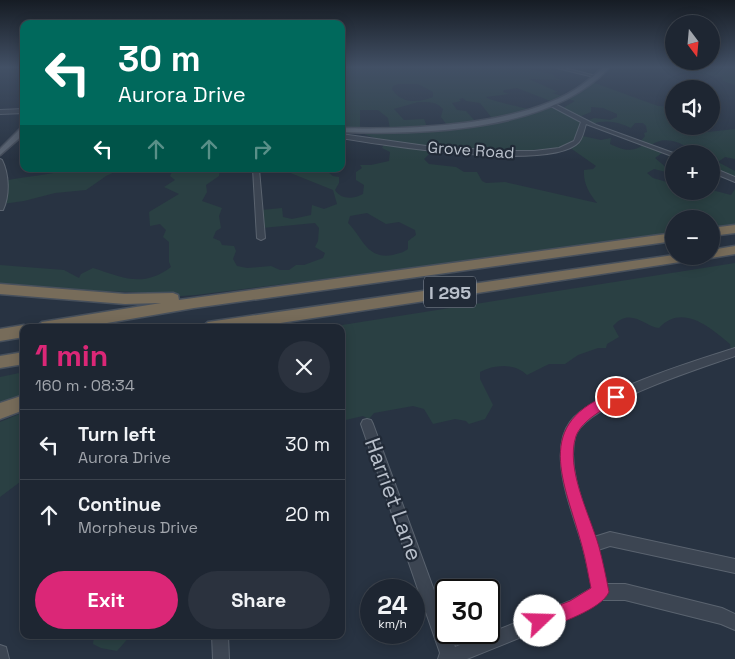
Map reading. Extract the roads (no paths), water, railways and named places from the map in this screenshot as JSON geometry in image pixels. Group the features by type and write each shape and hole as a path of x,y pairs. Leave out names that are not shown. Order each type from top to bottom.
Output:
{"highway":[{"path":"720,231 735,229"},
{"name":"I 295","path":"68,324 287,290 665,238"},
{"path":"720,252 735,250"},
{"name":"I 295","path":"234,324 665,260"},
{"path":"0,289 141,299 287,290"},
{"path":"275,324 378,302"},
{"path":"0,335 20,332"},
{"path":"0,362 20,359"},
{"path":"0,411 20,404"}],"main road":[{"path":"345,130 403,130 454,125 507,116 551,104 563,99"},
{"path":"0,153 20,134"}],"street":[{"path":"551,104 584,121 665,152"},
{"path":"0,112 20,111"},
{"name":"Grove Road","path":"345,136 478,153 522,153 568,147 579,139 584,121"},
{"path":"0,161 2,166 3,200 0,208"},
{"path":"720,167 735,172"},
{"path":"256,172 261,238"},
{"path":"720,174 735,180"},
{"path":"600,592 590,546 573,496 568,474 566,455 569,437 574,425 601,403 735,352"},
{"name":"Harriet Lane","path":"367,424 449,658"},
{"path":"590,546 610,539 735,566"},
{"path":"449,658 575,607 600,592 625,592 722,616 735,622"},
{"path":"220,639 221,659"},
{"path":"0,653 1,659"}]}
